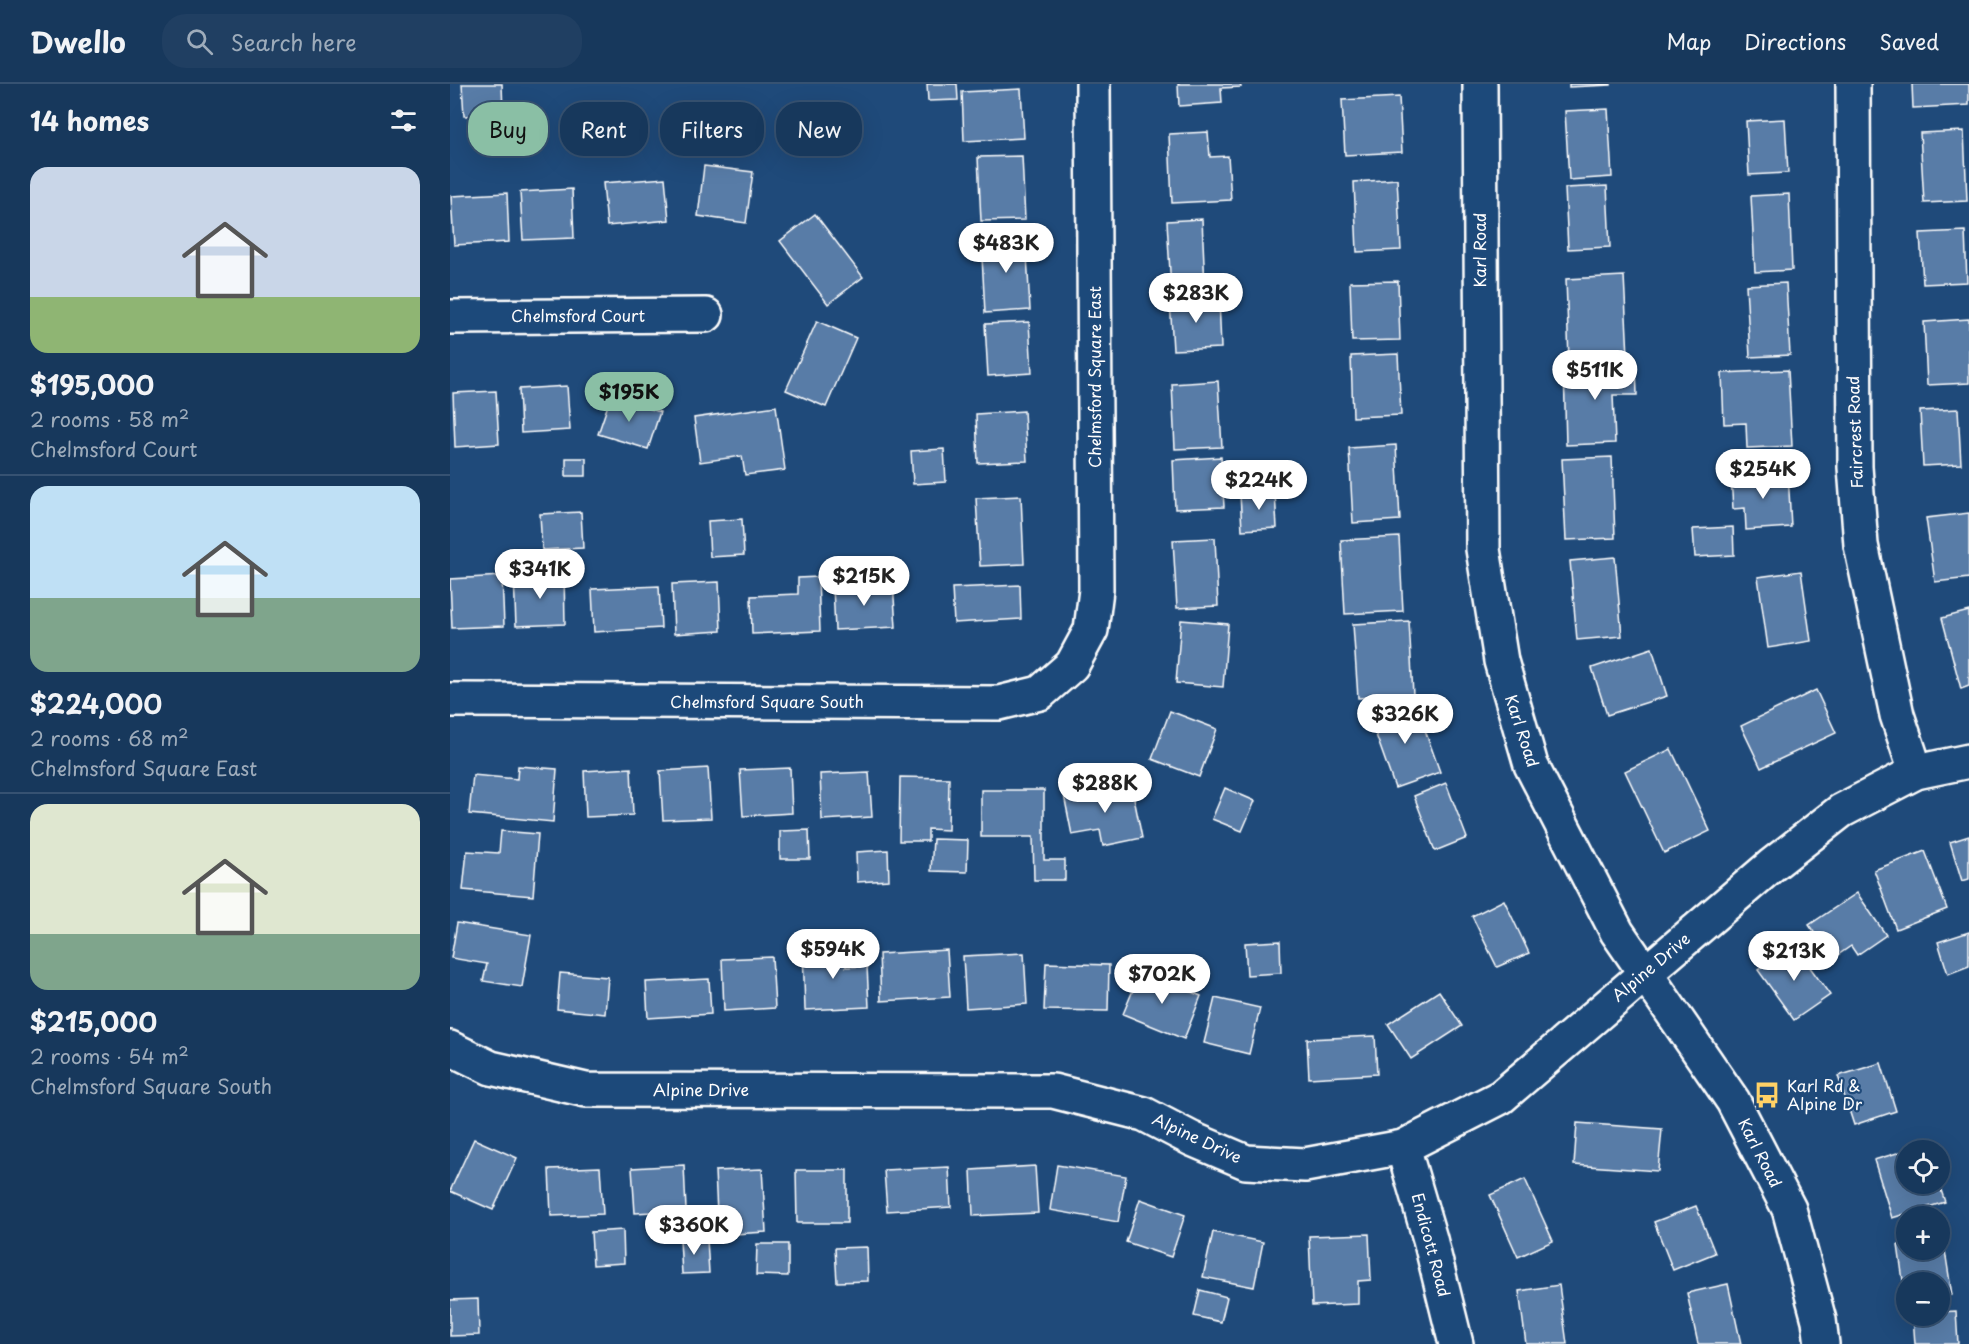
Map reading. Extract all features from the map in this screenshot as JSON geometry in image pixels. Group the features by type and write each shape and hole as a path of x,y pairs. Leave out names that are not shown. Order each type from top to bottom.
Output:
{"street":[{"name":"Chelmsford Square East","path":"1072,665 1091,630 1096,590 1093,84"},
{"name":"Karl Road","path":"1480,84 1482,549 1501,661 1531,765 1617,932 1733,1101 1789,1209 1819,1320 1822,1344"},
{"name":"Faircrest Road","path":"1853,84 1855,467 1861,545 1897,715 1916,772"},
{"name":"Chelmsford Court","path":"450,317 706,315"},
{"name":"Chelmsford Square South","path":"450,700 999,703 1040,693 1072,665"},
{"name":"Alpine Drive","path":"450,1048 491,1068 586,1090 1053,1091 1144,1114 1192,1139 1246,1162 1305,1165 1403,1147 1501,1097 1772,865 1841,812 1916,772 1969,761"},
{"name":"Endicott Road","path":"1403,1147 1430,1239 1456,1344"}],"building":[{"path":"462,84 502,84 503,102 468,102 468,116 464,116"},
{"path":"927,84 957,84 958,100 928,101"},
{"path":"1178,84 1240,84 1241,87 1221,88 1222,103 1179,106"},
{"path":"1569,84 1611,84 1611,85 1569,87"},
{"path":"1912,84 1969,84 1969,105 1913,108"},
{"path":"1021,89 1024,138 964,141 962,92"},
{"path":"1399,97 1402,152 1345,155 1342,100"},
{"path":"1608,109 1612,177 1569,180 1565,111"},
{"path":"1785,119 1788,173 1749,175 1746,121"},
{"path":"1964,131 1967,201 1924,203 1920,133"},
{"path":"1208,132 1210,157 1228,156 1231,200 1172,203 1169,134"},
{"path":"1022,156 1025,220 981,221 978,157"},
{"path":"704,166 753,172 746,223 698,216"},
{"path":"665,178 669,220 607,226 603,183"},
{"path":"1397,179 1401,250 1357,252 1354,182"},
{"path":"1607,186 1610,247 1568,249 1565,188"},
{"path":"572,189 574,238 523,240 520,192"},
{"path":"507,193 509,242 454,245 451,196"},
{"path":"1789,194 1792,270 1755,272 1751,196"},
{"path":"815,214 863,277 828,304 780,241"},
{"path":"1202,219 1205,287 1171,289 1167,221"},
{"path":"1965,231 1967,282 1923,284 1920,233"},
{"path":"1026,235 1030,310 985,313 981,238"},
{"path":"1624,276 1628,356 1569,359 1566,279"},
{"path":"1398,281 1400,340 1352,341 1350,282"},
{"path":"1786,283 1790,355 1750,357 1746,285"},
{"path":"1219,298 1221,348 1173,350 1170,300"},
{"path":"1969,319 1969,383 1927,385 1924,322"},
{"path":"817,321 856,338 826,407 786,390"},
{"path":"1029,322 1032,373 988,376 985,324"},
{"path":"1398,354 1401,415 1353,417 1351,356"},
{"path":"1636,365 1637,395 1613,395 1615,443 1566,445 1564,367"},
{"path":"1788,370 1792,446 1747,448 1746,423 1724,424 1722,373"},
{"path":"1218,381 1222,447 1175,449 1172,384"},
{"path":"567,386 570,430 521,433 519,389"},
{"path":"496,391 499,444 455,447 453,393"},
{"path":"611,396 660,412 648,449 598,434"},
{"path":"776,406 785,470 745,475 742,456 700,462 694,418"},
{"path":"1958,409 1961,464 1923,466 1920,411"},
{"path":"1024,411 1027,461 978,463 976,414"},
{"path":"1396,445 1400,520 1353,523 1349,448"},
{"path":"944,449 946,482 913,484 911,451"},
{"path":"1221,457 1224,507 1175,509 1173,460"},
{"path":"1612,457 1615,538 1566,540 1562,459"},
{"path":"566,458 586,458 586,476 566,476"},
{"path":"1788,473 1791,527 1746,530 1745,508 1733,509 1731,476"},
{"path":"1275,492 1277,528 1242,530 1240,494"},
{"path":"1021,496 1024,564 980,566 976,498"},
{"path":"581,512 583,548 542,550 540,514"},
{"path":"1969,513 1969,578 1935,582 1926,518"},
{"path":"742,519 744,555 710,557 708,521"},
{"path":"1733,527 1734,555 1695,557 1693,529"},
{"path":"1399,537 1403,611 1345,614 1341,540"},
{"path":"1215,538 1218,606 1177,608 1173,540"},
{"path":"1615,557 1622,636 1577,640 1570,561"},
{"path":"1801,571 1811,641 1768,648 1758,577"},
{"path":"564,574 565,624 516,626 514,576"},
{"path":"502,576 504,626 452,628 450,579"},
{"path":"818,577 820,631 752,634 751,596 798,594 798,578"},
{"path":"719,582 721,631 674,634 672,584"},
{"path":"893,583 896,627 835,630 833,586"},
{"path":"1020,585 1021,619 954,623 952,588"},
{"path":"659,586 661,628 594,632 592,589"},
{"path":"1969,611 1969,686 1961,689 1942,618"},
{"path":"1181,620 1228,624 1223,687 1176,683"},
{"path":"1409,621 1413,695 1358,698 1353,624"},
{"path":"1652,648 1667,696 1607,715 1592,668"},
{"path":"1816,690 1836,733 1761,768 1741,726"},
{"path":"1415,702 1440,772 1395,788 1370,718"},
{"path":"1170,711 1217,729 1199,777 1152,759"},
{"path":"1671,749 1710,831 1664,853 1625,771"},
{"path":"518,766 557,769 553,822 469,814 473,775 517,779"},
{"path":"631,768 633,815 586,817 584,771"},
{"path":"708,768 711,818 663,820 660,771"},
{"path":"790,768 792,813 743,816 740,770"},
{"path":"869,772 872,817 822,820 820,774"},
{"path":"900,777 949,778 948,830 928,829 928,841 899,841"},
{"path":"1131,783 1142,838 1103,846 1100,830 1072,835 1064,795"},
{"path":"1446,783 1467,838 1435,851 1414,796"},
{"path":"1225,788 1255,801 1242,831 1212,819"},
{"path":"981,790 1044,790 1044,860 1065,860 1065,880 1034,880 1033,837 981,837"},
{"path":"809,830 810,859 780,859 780,831"},
{"path":"501,831 538,834 533,896 463,890 467,851 499,853"},
{"path":"1969,836 1969,879 1962,881 1950,842"},
{"path":"933,839 968,840 967,872 931,871"},
{"path":"888,850 889,880 857,882 856,852"},
{"path":"1925,851 1947,909 1896,929 1874,870"},
{"path":"1857,893 1886,935 1857,955 1851,946 1832,959 1809,925"},
{"path":"1504,900 1529,953 1497,967 1472,916"},
{"path":"457,923 531,935 522,987 483,981 487,964 451,958"},
{"path":"1969,932 1969,966 1948,974 1938,942"},
{"path":"1280,941 1281,973 1247,975 1245,943"},
{"path":"1794,945 1830,995 1794,1020 1758,970"},
{"path":"845,946 846,967 867,966 869,1007 805,1010 803,948"},
{"path":"947,950 950,997 881,1001 879,954"},
{"path":"1024,953 1027,1004 966,1008 963,956"},
{"path":"772,957 775,1008 724,1011 722,959"},
{"path":"1046,963 1109,965 1108,1011 1044,1010"},
{"path":"1141,971 1201,996 1184,1039 1123,1014"},
{"path":"560,973 608,977 605,1014 557,1009"},
{"path":"709,979 711,1014 648,1018 646,982"},
{"path":"1439,991 1462,1026 1411,1059 1388,1024"},
{"path":"1215,998 1260,1008 1249,1054 1204,1043"},
{"path":"1375,1036 1377,1074 1309,1078 1307,1039"},
{"path":"1881,1063 1896,1111 1854,1125 1838,1076"},
{"path":"1577,1123 1662,1129 1658,1171 1574,1165"},
{"path":"474,1139 517,1158 493,1210 450,1191"},
{"path":"1896,1153 1896,1194 1942,1194 1945,1202 1932,1206 1896,1206 1896,1217 1892,1218 1874,1160"},
{"path":"684,1165 686,1210 635,1213 632,1168"},
{"path":"1057,1165 1126,1176 1118,1222 1050,1210"},
{"path":"1035,1166 1038,1213 973,1216 971,1170"},
{"path":"600,1167 603,1214 551,1216 549,1169"},
{"path":"949,1167 951,1207 887,1211 884,1170"},
{"path":"762,1169 766,1232 718,1235 715,1171"},
{"path":"796,1170 847,1170 847,1223 797,1223"},
{"path":"1525,1179 1553,1241 1518,1257 1490,1195"},
{"path":"1140,1199 1185,1215 1171,1257 1126,1242"},
{"path":"1696,1206 1715,1253 1673,1270 1654,1222"},
{"path":"623,1230 624,1263 593,1265 591,1232"},
{"path":"1213,1232 1263,1242 1254,1287 1203,1277"},
{"path":"1369,1234 1371,1280 1358,1281 1358,1304 1312,1306 1309,1236"},
{"path":"707,1239 709,1273 682,1274 680,1240"},
{"path":"757,1244 788,1244 788,1276 756,1275"},
{"path":"867,1247 868,1281 837,1282 835,1248"},
{"path":"1900,1260 1946,1260 1948,1272 1902,1272"},
{"path":"1728,1284 1741,1344 1698,1344 1687,1293"},
{"path":"1559,1285 1567,1344 1526,1344 1519,1291"},
{"path":"1200,1290 1227,1297 1221,1322 1194,1316"},
{"path":"478,1299 479,1335 450,1336 450,1300"},
{"path":"1950,1311 1956,1311 1958,1344 1915,1344 1914,1326 1950,1326"}],"place":[{"name":"Karl Rd & Alpine Dr","path":"1767,1095"}]}
